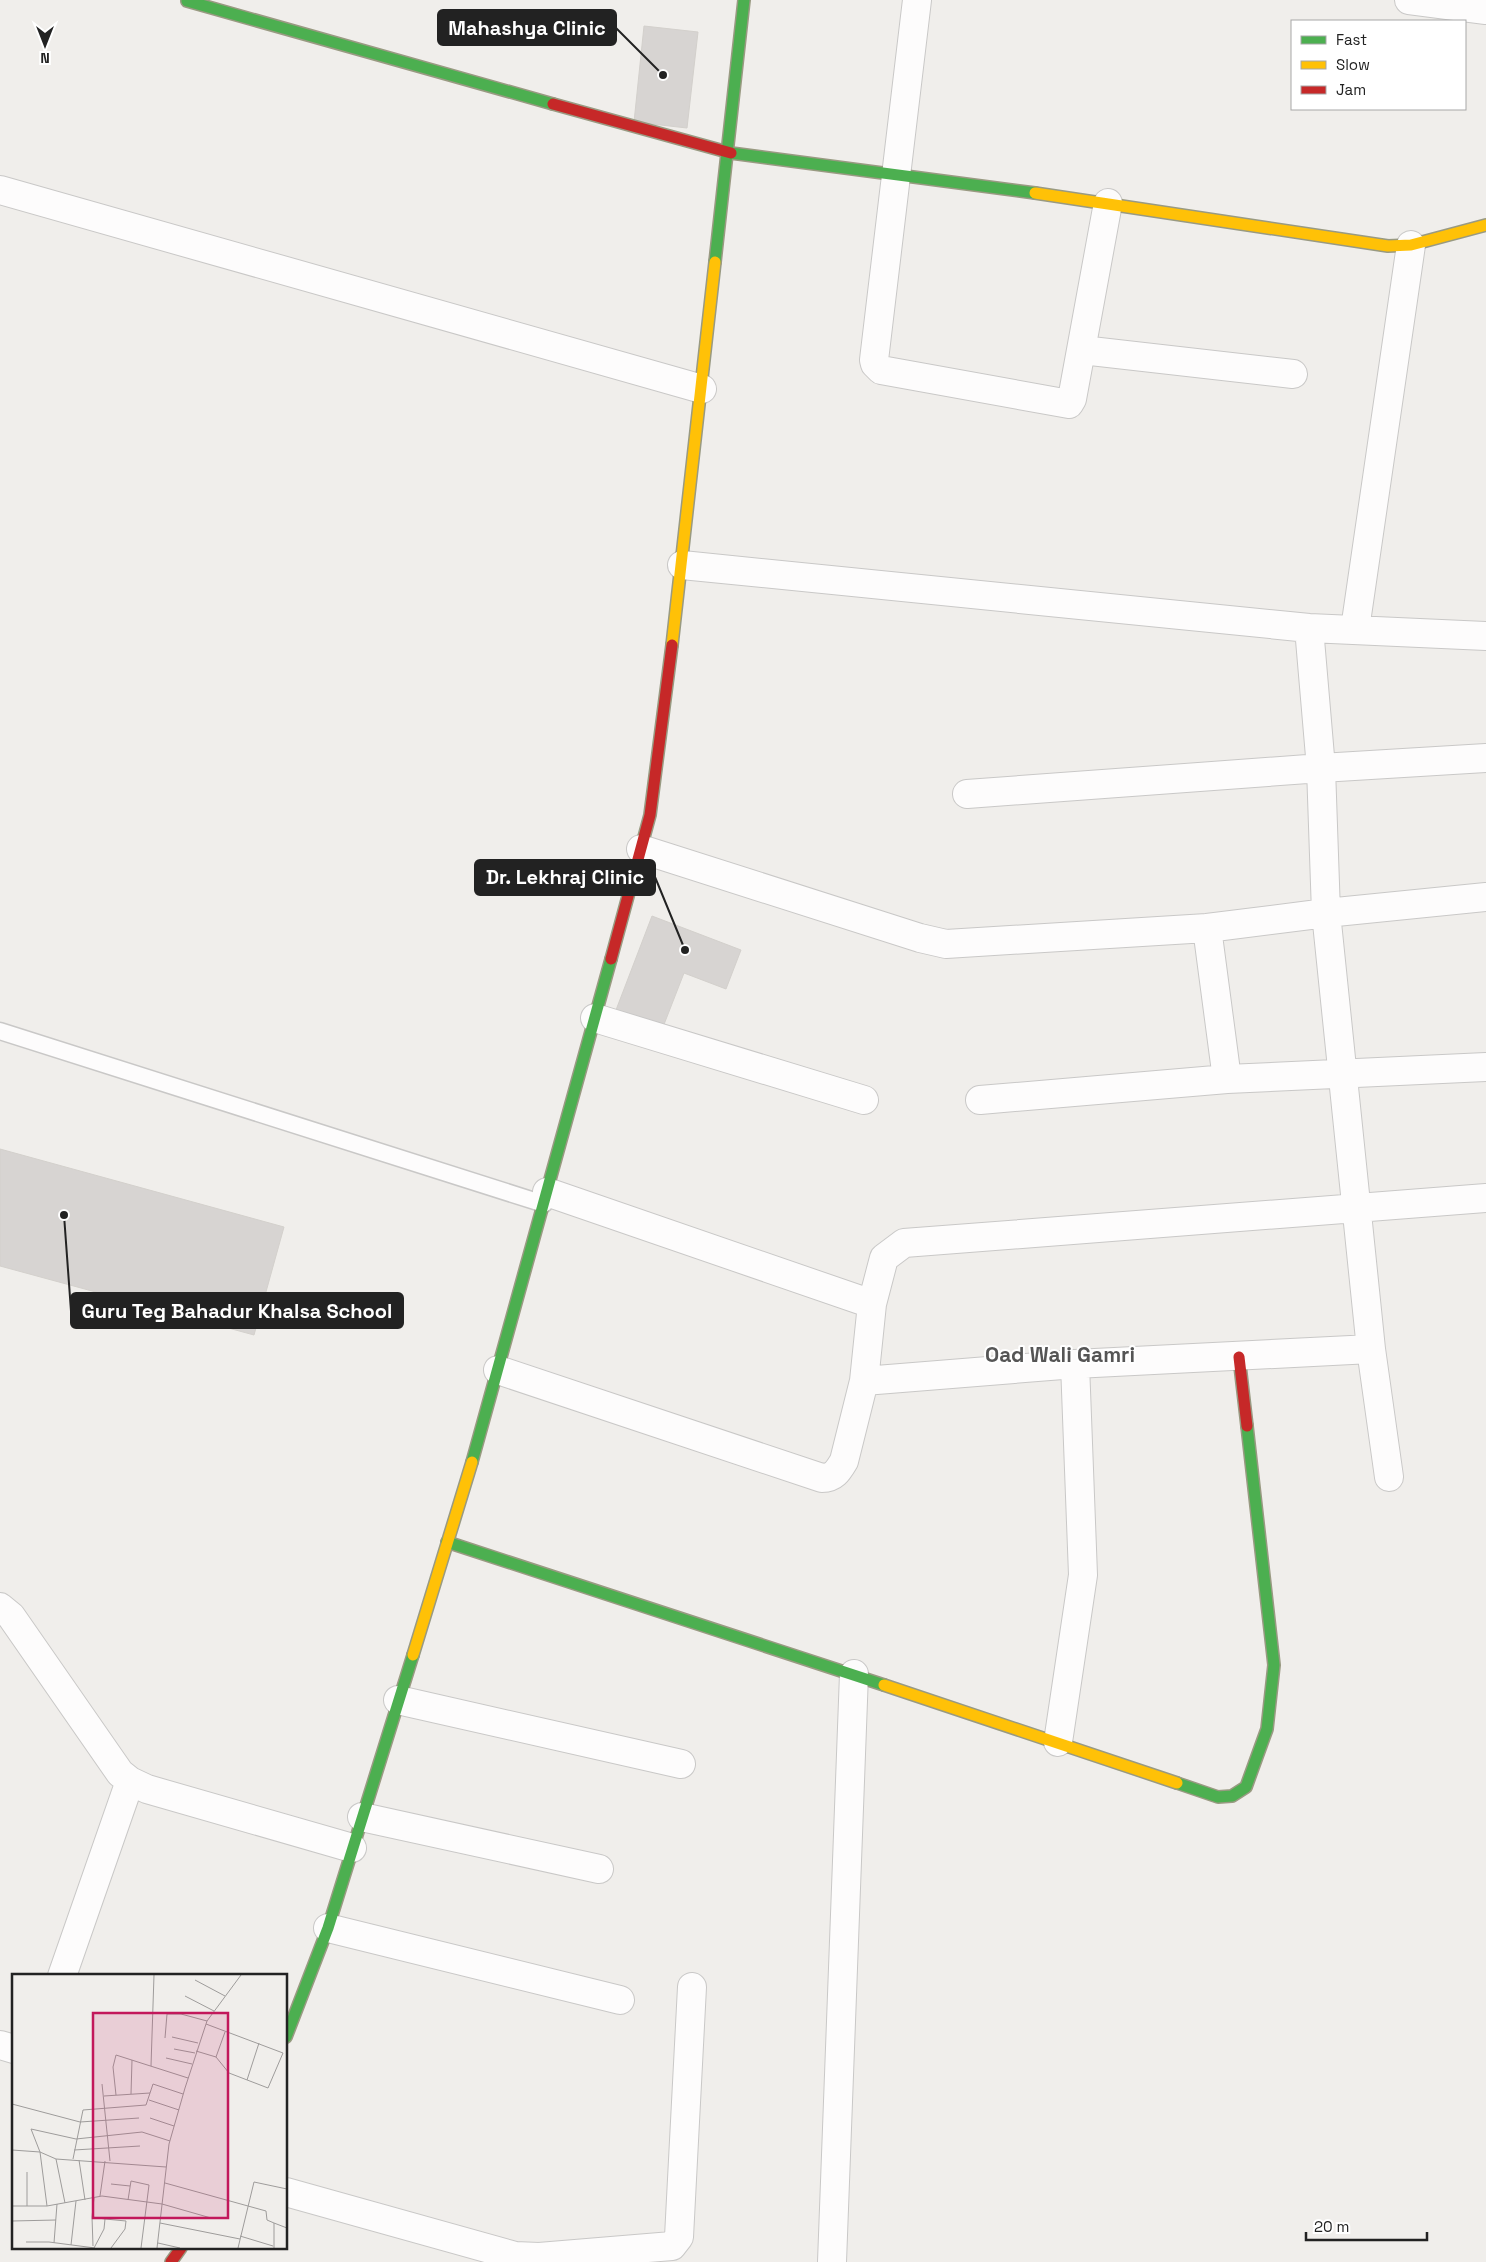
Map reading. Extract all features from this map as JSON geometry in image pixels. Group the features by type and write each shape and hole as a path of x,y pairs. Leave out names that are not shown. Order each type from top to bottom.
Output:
{"street":[{"path":"288,2032 328,1928 448,1542 498,1370 650,815 682,565 744,0"},
{"path":"917,0 874,360 877,367 881,370 1066,405 1072,399 1108,203"},
{"path":"1409,0 1486,10"},
{"path":"187,1 728,152 1108,203 1388,246 1411,245 1485,221"},
{"path":"0,190 702,389"},
{"path":"1355,629 1411,245"},
{"path":"1082,350 1293,374"},
{"path":"682,565 1308,628 1486,636"},
{"path":"1308,628 1321,768 1326,913 1371,1349 1389,1477"},
{"path":"967,794 1486,758"},
{"path":"641,849 911,935 946,944 1207,928 1326,913 1486,897"},
{"path":"1207,928 1227,1080"},
{"path":"595,1018 864,1100"},
{"path":"980,1100 1227,1080 1342,1073 1486,1068"},
{"path":"545,1198 872,1304"},
{"path":"498,1370 822,1478 830,1478 837,1472 844,1461 864,1381 872,1304 884,1258 904,1244 1486,1198"},
{"path":"864,1381 1075,1364 1371,1349"},
{"path":"448,1542 854,1674 1218,1797 1232,1796 1246,1787 1267,1729 1274,1665 1239,1357"},
{"path":"1058,1742 1083,1575 1075,1364"},
{"path":"0,1607 11,1616 120,1773 130,1781 147,1789 352,1848"},
{"path":"832,2262 854,1674"},
{"path":"398,1700 681,1764"},
{"path":"63,1974 130,1781"},
{"path":"362,1817 599,1869"},
{"path":"328,1928 620,2000"},
{"path":"288,2193 516,2256 540,2257 672,2246 677,2243 679,2237 692,1987"},
{"path":"171,2262 180,2250"}],"lane":[{"path":"0,1031 545,1198"}],"building":[{"path":"644,26 698,32 687,128 634,122"},
{"path":"652,916 741,950 726,989 684,973 663,1027 616,1010"},
{"path":"0,1149 284,1227 254,1335 0,1266"}],"traffic: fast":[{"path":"715,262 744,0"},
{"path":"187,1 553,104"},
{"path":"731,153 1035,193"},
{"path":"472,1462 611,959"},
{"path":"1177,1783 1218,1797 1232,1796 1246,1787 1267,1729 1274,1665 1247,1426"},
{"path":"447,1542 884,1685"},
{"path":"288,2032 328,1928 413,1655"}],"traffic: slow":[{"path":"1035,193 1388,246 1411,245 1486,225"},
{"path":"672,645 715,262"},
{"path":"413,1655 472,1462"},
{"path":"884,1685 1177,1783"}],"traffic: jam":[{"path":"553,104 731,153"},
{"path":"611,959 650,815 672,645"},
{"path":"1239,1357 1247,1426"},
{"path":"171,2262 180,2250"}],"place":[{"name":"Mahashya Clinic","path":"663,75"},
{"name":"Dr. Lekhraj Clinic","path":"685,950"},
{"name":"Guru Teg Bahadur Khalsa School","path":"64,1215"}],"district":[{"name":"Oad Wali Gamri","path":"1060,1355"}]}
